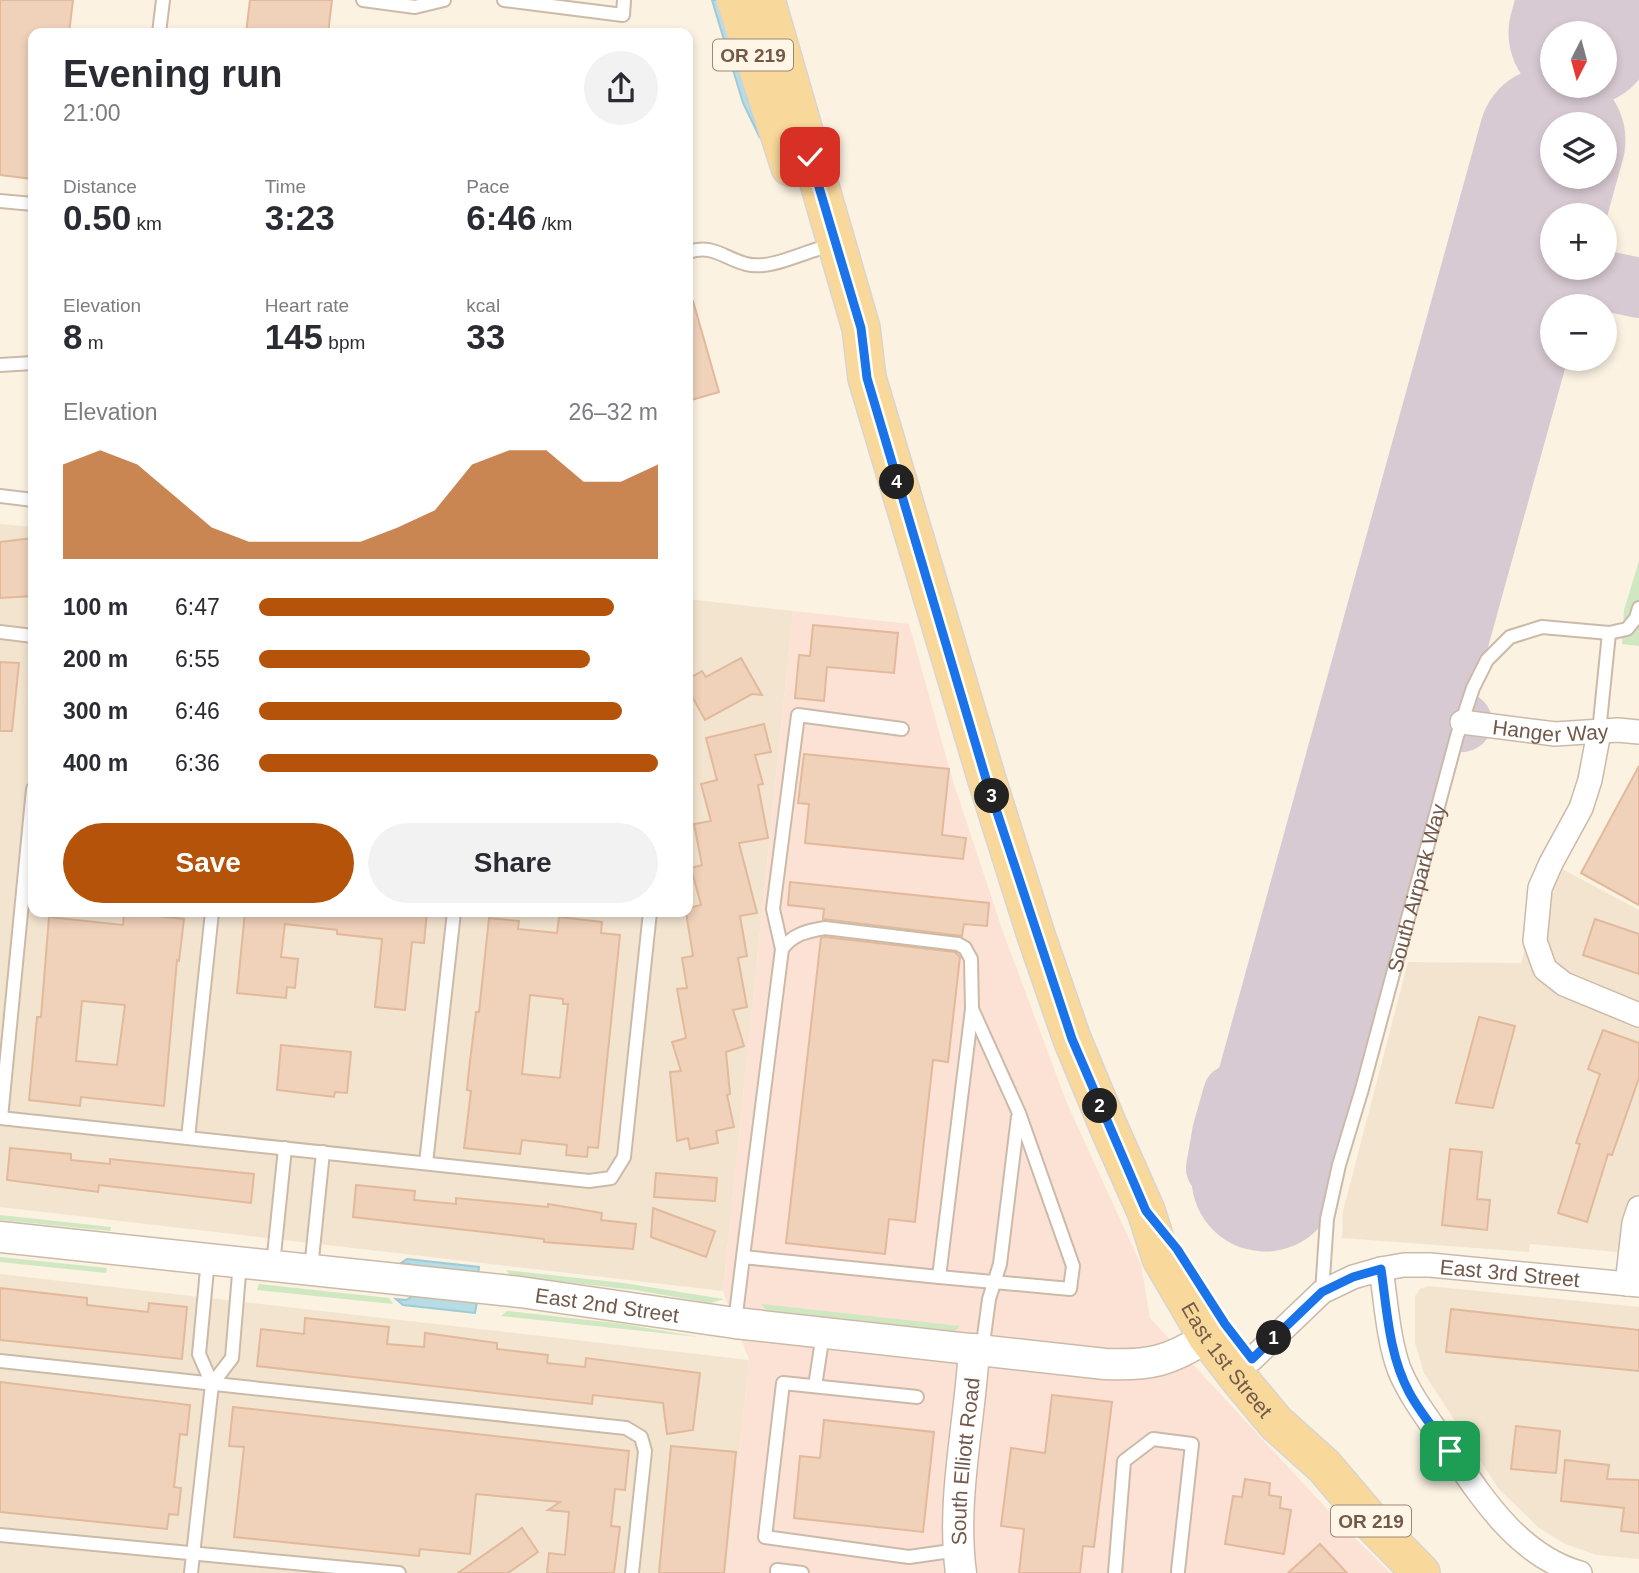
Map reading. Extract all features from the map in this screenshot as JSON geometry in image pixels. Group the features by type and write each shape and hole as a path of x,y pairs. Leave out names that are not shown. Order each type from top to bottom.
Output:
{"main road":[{"name":"OR 219","path":"736,0 844,333 867,378"},
{"name":"OR 219","path":"766,0 861,328 867,378 986,779 1072,1039 1146,1211"},
{"name":"East 1st Street","path":"1146,1211 1161,1258 1207,1336 1276,1423 1324,1466 1375,1526 1421,1573"},
{"name":"East 1st Street","path":"1146,1211 1177,1249 1225,1324 1291,1412 1324,1466"}],"street":[{"name":"Hanger Way","path":"1462,722 1555,734 1618,730 1639,732"},
{"path":"1599,732 1590,780 1581,807 1550,863 1540,888 1535,941 1545,969 1564,984 1639,1015"},
{"path":"1633,1284 1634,1223 1639,1208"},
{"name":"East 2nd Street","path":"0,1237 520,1292 823,1334 1124,1365 1166,1359 1207,1336"},
{"name":"East 3rd Street","path":"1381,1269 1404,1265 1430,1265 1633,1284"},
{"path":"1252,1359 1322,1292 1353,1277 1381,1269 1393,1349 1409,1392 1490,1510 1531,1548 1580,1573"},
{"name":"South Elliott Road","path":"960,1562 959,1501 978,1350"}],"lane":[{"path":"160,28 163,0"},
{"path":"363,0 415,7 444,0"},
{"path":"504,0 623,15 624,0"},
{"path":"0,201 28,204"},
{"path":"693,250 702,247 747,264 763,265 818,249"},
{"path":"0,365 28,363"},
{"path":"0,496 28,499"},
{"path":"1599,732 1609,633 1627,629 1636,618 1639,608"},
{"name":"South Airpark Way","path":"1322,1292 1327,1219 1339,1165 1473,688 1487,660 1510,637 1542,627 1609,633"},
{"path":"0,632 28,635"},
{"path":"735,1323 782,949 772,909 798,715 902,729"},
{"path":"28,839 0,1118 589,1181 611,1178 624,1157 649,917"},
{"path":"188,1138 211,917"},
{"path":"426,1163 453,917"},
{"path":"782,949 789,940 804,931 825,928 958,944 965,948 971,959 972,1009 939,1277"},
{"path":"743,1257 1070,1289 1073,1266 1019,1113 972,1009"},
{"path":"978,1350 1000,1264 1019,1113"},
{"path":"273,1265 285,1148"},
{"path":"311,1269 323,1152"},
{"path":"191,1573 212,1384 199,1354 208,1258"},
{"path":"212,1384 232,1358 240,1262"},
{"path":"815,1385 823,1334"},
{"path":"0,1361 626,1428 641,1437 645,1451 632,1573"},
{"path":"917,1397 783,1383 765,1537 960,1562"},
{"path":"1115,1573 1124,1461 1153,1439 1192,1444 1178,1573"},
{"path":"0,1535 399,1573"},
{"path":"777,1573 777,1570 802,1573"}],"shaded area":[{"path":"0,524 28,527 28,917 693,917 693,600 793,611 723,1291 0,1207"},
{"path":"793,611 909,624 952,778 1003,932 1066,1101 1141,1265 1150,1318 1339,1522 1390,1573 727,1573 749,1360 723,1291"},
{"path":"1551,863 1639,910 1639,1254 1530,1244 1529,1252 1342,1238 1343,1211 1408,962 1521,963"},
{"path":"0,1274 749,1360 727,1573 0,1573"},
{"path":"1428,1286 1639,1307 1639,1559 1597,1555 1565,1544 1539,1528 1498,1488 1424,1373 1415,1343 1415,1296 1420,1289"}],"green space":[{"path":"1639,561 1639,646 1622,644 1624,610"},
{"path":"0,1215 111,1227 110,1231 0,1220"},
{"path":"0,1257 107,1268 106,1273 0,1262"},
{"path":"506,1270 623,1283 724,1299 710,1303 635,1290 511,1276"},
{"path":"259,1284 389,1298 393,1304 257,1290"},
{"path":"761,1304 960,1326 955,1331 766,1310"},
{"path":"507,1311 624,1324 699,1337 501,1316"}],"water":[{"path":"712,0 717,0 760,138 743,103"},
{"path":"407,1259 479,1267 478,1276 417,1269 410,1264 401,1263"},
{"path":"413,1296 477,1302 475,1313 403,1305 396,1299 406,1300"}],"building":[{"path":"0,0 73,0 70,28 28,28 28,178 0,175"},
{"path":"250,0 332,0 329,28 247,28"},
{"path":"693,301 719,392 693,400"},
{"path":"28,539 28,596 0,598 0,542"},
{"path":"813,625 898,633 894,673 827,667 824,701 795,698 799,655 810,656"},
{"path":"741,658 762,695 752,694 705,720 693,698 693,676 702,671 706,677"},
{"path":"0,662 19,663 12,731 0,731"},
{"path":"764,724 771,752 755,755 763,784 758,785 768,838 739,843 757,913 740,916 747,956 738,958 747,1007 733,1010 744,1046 726,1052 730,1094 727,1095 734,1127 716,1131 718,1143 690,1149 688,1138 677,1141 670,1072 681,1071 672,1042 686,1038 677,989 687,988 682,958 693,956 687,917 693,917 693,907 701,905 693,875 693,867 702,865 694,824 711,821 701,784 717,780 706,738"},
{"path":"804,754 949,769 942,835 966,838 963,859 805,843 809,804 798,803"},
{"path":"1639,766 1639,905 1581,873"},
{"path":"790,882 989,903 987,926 964,924 962,936 823,919 824,909 788,905"},
{"path":"49,917 123,925 124,917 184,919 179,961 177,960 164,1106 81,1097 80,1106 29,1100 37,1017 41,1017","holes":["82,1001 125,1005 117,1065 76,1061"]},
{"path":"245,917 427,917 424,943 412,942 405,1010 375,1007 382,939 285,924 281,957 298,959 295,988 287,987 286,998 237,993"},
{"path":"559,917 602,922 601,933 620,935 598,1148 588,1147 587,1157 566,1155 567,1145 522,1140 520,1154 464,1148 471,1091 467,1090 469,1069 476,1012 479,1012 489,918 519,921 518,929 557,933","holes":["530,995 563,999 563,1004 568,1004 560,1078 522,1074"]},
{"path":"1595,919 1639,934 1639,974 1583,955"},
{"path":"821,938 955,952 960,957 948,1062 933,1060 915,1222 889,1219 885,1254 786,1243"},
{"path":"1479,1017 1515,1026 1493,1108 1456,1103"},
{"path":"1603,1030 1639,1043 1639,1078 1612,1155 1608,1154 1587,1222 1558,1213 1580,1144 1576,1143 1600,1074 1588,1069"},
{"path":"281,1045 351,1052 347,1093 335,1092 334,1097 277,1090"},
{"path":"10,1148 71,1154 71,1160 110,1164 110,1159 254,1174 251,1203 99,1185 98,1192 7,1180"},
{"path":"1450,1149 1482,1152 1477,1199 1490,1200 1487,1230 1442,1225"},
{"path":"656,1173 717,1178 715,1201 654,1197"},
{"path":"356,1185 415,1191 414,1200 456,1204 456,1198 548,1207 548,1204 602,1213 601,1220 636,1224 633,1249 544,1242 544,1239 353,1217"},
{"path":"653,1208 715,1231 706,1257 651,1237"},
{"path":"0,1288 87,1298 87,1305 148,1312 149,1303 187,1307 182,1359 0,1340"},
{"path":"1451,1309 1639,1330 1639,1371 1446,1352"},
{"path":"305,1318 389,1327 387,1344 424,1347 425,1333 497,1343 497,1349 548,1355 547,1363 585,1367 586,1358 700,1373 693,1430 667,1434 663,1403 593,1395 592,1404 257,1366 261,1329 304,1334"},
{"path":"0,1382 190,1405 187,1435 180,1434 174,1487 181,1488 178,1515 169,1514 167,1529 0,1512"},
{"path":"1052,1395 1112,1402 1094,1547 1083,1546 1080,1573 1019,1573 1024,1529 1001,1526 1011,1448 1045,1453"},
{"path":"233,1407 629,1451 625,1490 615,1489 611,1526 620,1527 614,1573 547,1573 549,1553 565,1555 569,1512 548,1510 560,1502 476,1494 470,1554 420,1549 419,1556 234,1537 244,1447 229,1446"},
{"path":"824,1420 934,1432 923,1532 794,1518 800,1456 820,1458"},
{"path":"1516,1426 1560,1431 1556,1473 1511,1469"},
{"path":"671,1446 736,1452 724,1573 659,1573"},
{"path":"1565,1460 1609,1465 1607,1479 1639,1480 1639,1533 1621,1531 1624,1508 1561,1501"},
{"path":"1245,1479 1270,1483 1269,1495 1281,1497 1280,1508 1291,1510 1284,1554 1225,1544 1233,1496 1242,1497"},
{"path":"522,1528 538,1552 508,1573 458,1573"},
{"path":"1320,1544 1347,1573 1288,1573"}],"taxiway":[{"path":"1518,262 1639,288"},
{"path":"1395,708 1462,722"},
{"path":"1265,1178 1245,1185 1224,1179 1216,1168 1222,1133 1233,1094 1253,1084 1293,1074"}],"runway":[{"path":"1585,21 1591,0"},
{"path":"1265,1178 1540,183"}],"route":[{"path":"810,157 861,328 867,378 986,779 1072,1039 1146,1211 1177,1249 1225,1324 1252,1359 1322,1292 1353,1277 1381,1269 1393,1349 1400,1370 1409,1392 1450,1451"}]}
